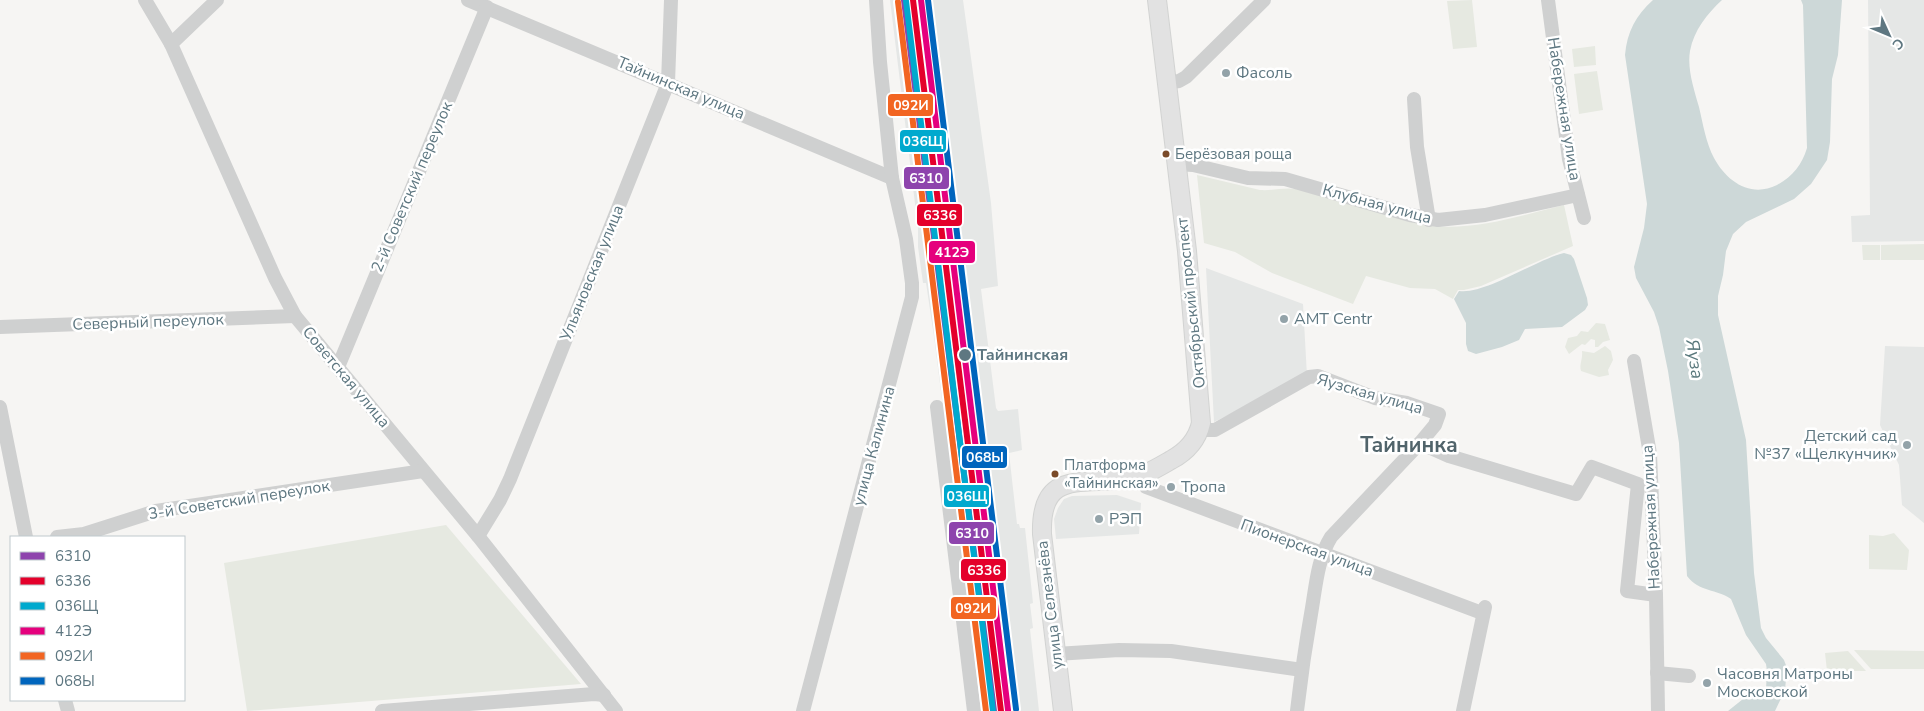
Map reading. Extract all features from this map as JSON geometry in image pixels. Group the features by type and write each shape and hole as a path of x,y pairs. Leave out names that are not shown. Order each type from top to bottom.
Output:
{"main road":[{"name":"Октябрьский проспект","path":"1157,0 1186,251 1200,402 1199,430"},
{"path":"1139,476 1185,451 1196,438 1199,430"},
{"name":"улица Селезнёва","path":"1063,711 1042,534 1042,516 1048,500 1057,489 1066,483 1126,480 1139,476"}],"street":[{"name":"Советская улица","path":"145,0 171,44 275,278 295,316 478,536 616,711"},
{"path":"171,44 217,0"},
{"name":"Тайнинская улица","path":"468,0 892,178"},
{"name":"Ульяновская улица","path":"478,536 510,480 668,83 671,0"},
{"name":"улица Калинина","path":"804,711 912,297 906,240 892,178 880,62 876,0"},
{"path":"1166,82 1179,81 1186,77 1264,0"},
{"name":"Набережная улица","path":"1548,0 1563,118 1570,159 1584,218"},
{"name":"2-й Советский переулок","path":"338,367 487,7"},
{"path":"1414,99 1416,147 1429,220"},
{"name":"Клубная улица","path":"1176,164 1193,165 1248,178 1285,179 1429,220 1450,220 1485,215 1578,195"},
{"name":"Северный переулок","path":"0,327 295,316"},
{"name":"Набережная улица","path":"1634,361 1650,454 1656,595 1658,711"},
{"name":"Яузская улица","path":"1199,430 1215,430 1314,376 1375,398 1407,403 1439,414 1435,425 1420,443"},
{"path":"0,407 26,536"},
{"path":"937,407 974,711"},
{"path":"1297,711 1302,670 1323,553 1331,537 1420,443 1449,456 1576,494 1592,467 1638,484 1627,591 1656,595"},
{"name":"3-й Советский переулок","path":"66,536 84,534 156,511 423,471"},
{"name":"Пионерская улица","path":"1139,476 1146,487 1483,610 1463,711"},
{"path":"1056,654 1119,650 1171,651 1302,670"},
{"path":"1657,673 1689,676"},
{"path":"382,711 585,695 604,696"}],"shaded area":[{"path":"890,0 963,0 991,203 998,286 981,289 996,408 998,411 1018,409 1022,450 1009,453 1017,524 1019,524 1020,528 1025,528 1033,603 1030,604 1033,628 1030,629 1039,711 981,711 934,336 926,283 923,283 918,247 918,228"},
{"path":"1472,0 1477,47 1453,49 1447,1"},
{"path":"1868,0 1924,0 1924,241 1852,242 1851,216 1870,215"},
{"path":"1595,46 1596,65 1574,67 1572,49"},
{"path":"1597,71 1603,110 1579,114 1574,74"},
{"path":"1197,175 1260,190 1297,189 1424,225 1442,227 1495,222 1564,205 1573,246 1481,286 1458,290 1453,299 1435,289 1410,288 1366,276 1353,304 1272,273 1235,252 1204,243"},
{"path":"1924,244 1924,260 1881,260 1881,245"},
{"path":"1862,245 1880,245 1880,260 1863,260"},
{"path":"1206,268 1303,304 1307,376 1214,422"},
{"path":"1596,323 1605,324 1610,340 1595,347 1595,340 1591,339 1585,345 1582,344 1569,354 1565,347 1568,338 1577,336 1581,331 1588,332"},
{"path":"1605,346 1611,351 1613,360 1608,370 1609,375 1599,377 1581,371 1582,351 1594,353"},
{"name":"Детский сад №37 «Щелкунчик»","path":"1885,346 1924,347 1924,523 1902,505 1899,465 1880,425"},
{"path":"1117,495 1141,503 1139,534 1056,539 1054,519 1064,499 1072,496"},
{"path":"446,525 581,684 247,711 224,563"},
{"path":"1894,533 1909,550 1907,570 1869,569 1869,535 1883,536"},
{"path":"1854,650 1924,651 1924,669 1871,669"},
{"path":"1848,651 1866,671 1827,671 1825,653"}],"water":[{"name":"Яуза","path":"1653,0 1722,0 1698,29 1690,51 1689,65 1707,140 1714,158 1719,167 1733,181 1758,190 1777,185 1787,178 1796,170 1807,148 1803,5 1801,0 1842,0 1838,55 1832,79 1830,142 1827,160 1811,184 1794,199 1746,222 1733,234 1726,251 1718,296 1718,315 1746,440 1754,573 1761,628 1766,638 1784,660 1787,668 1785,690 1775,711 1728,711 1743,699 1763,694 1766,689 1766,664 1746,635 1731,599 1697,585 1687,576 1679,443 1668,371 1659,327 1654,312 1636,278 1634,267 1644,228 1647,204 1625,55 1633,24"},
{"path":"1564,253 1571,255 1574,259 1587,298 1588,305 1585,310 1562,327 1525,329 1519,340 1502,347 1476,354 1468,351 1466,323 1454,299 1459,291 1470,291 1496,283"}],"transit line":[{"name":"6310","path":"904,0 994,711"},
{"name":"6336","path":"913,0 1001,711"},
{"name":"412Э","path":"921,0 1008,710"},
{"name":"068Ы","path":"928,0 1016,709"},
{"name":"036Щ","path":"906,1 993,711"},
{"name":"092И","path":"898,2 986,711"}],"place":[{"name":"Фасоль","path":"1226,73"},
{"name":"Берёзовая роща","path":"1166,154"},
{"name":"AMT Centr","path":"1284,319"},
{"name":"Тайнинская","path":"965,355"},
{"name":"Детский сад №37 «Щелкунчик»","path":"1907,445"},
{"name":"Платформа «Тайнинская»","path":"1055,474"},
{"name":"Тропа","path":"1171,487"},
{"name":"РЭП","path":"1099,519"},
{"name":"Часовня Матроны Московской","path":"1707,683"}],"district":[{"name":"Тайнинка","path":"1409,445"}]}
